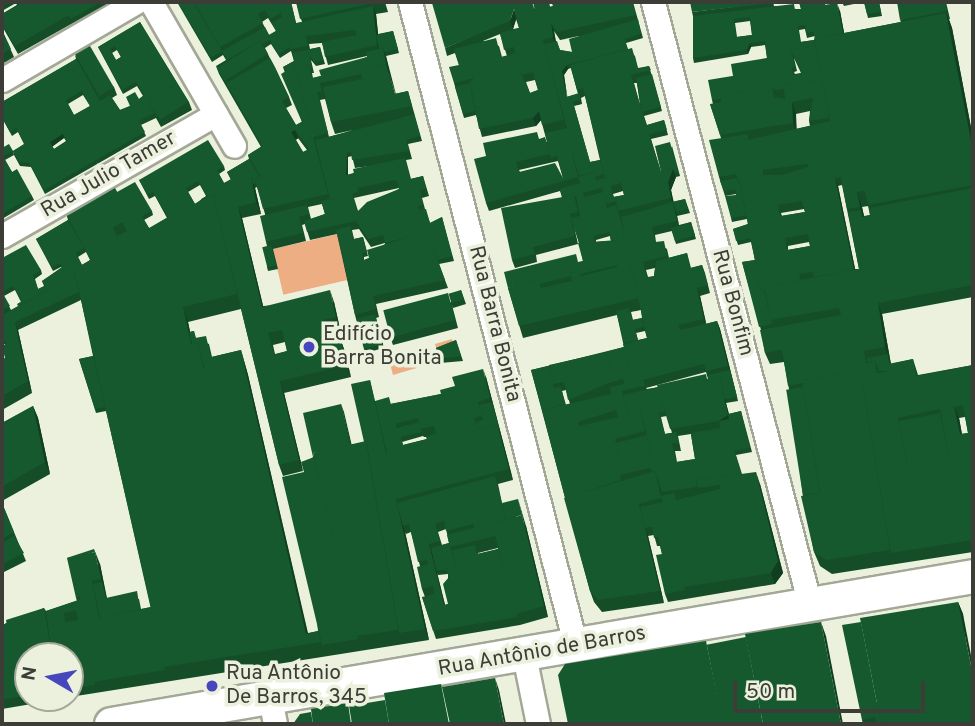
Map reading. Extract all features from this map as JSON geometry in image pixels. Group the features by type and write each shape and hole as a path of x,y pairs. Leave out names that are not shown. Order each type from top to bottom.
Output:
{"main road":[{"name":"Rua Antônio de Barros","path":"111,724 272,711 524,655 973,576"}],"street":[{"path":"2,80 136,2"},
{"path":"151,2 234,146"},
{"name":"Rua Barra Bonita","path":"410,2 576,647"},
{"name":"Rua Bonfim","path":"653,2 810,605"},
{"name":"Rua Julio Tamer","path":"2,236 216,114"},
{"path":"524,655 538,724"}],"shaded area":[{"path":"338,234 349,280 283,295 273,249"},
{"path":"452,339 453,345 440,361 393,375 390,364 437,351 435,344"}],"building":[{"path":"17,2 61,2 69,15 15,46 2,23 2,14 19,4"},
{"path":"61,2 101,2 71,19"},
{"path":"178,2 193,2 222,51 211,58"},
{"path":"194,2 257,2 260,7 270,2 278,2 281,13 270,19 265,10 258,14 263,23 220,47"},
{"path":"257,2 270,2 260,7"},
{"path":"278,2 291,2 296,23 284,26 290,47 278,54 270,40 263,44 260,41 227,60 222,51 265,27 269,35 276,31 272,23 282,17"},
{"path":"296,2 377,2 300,19"},
{"path":"532,2 535,11 553,6 552,2 632,2 636,15 557,32 551,23 553,37 543,40 564,120 542,125 539,111 533,118 479,129 470,82 474,78 454,83 449,67 459,65 454,49 496,38 501,57 515,53 514,47 504,50 500,33 519,28 514,9 510,21 445,48 432,3","holes":["533,72 538,90 530,93 522,75"]},
{"path":"533,2 548,2 550,7 535,11"},
{"path":"690,2 772,2 772,3 692,12"},
{"path":"799,2 808,2 814,32 806,33 805,25 798,26 800,42 814,40 815,46 791,50 795,67 733,76 731,64 767,58 765,41 750,43 747,50 693,58 693,16 794,4 795,10 801,9","holes":["750,17 752,35 736,37 734,19"]},
{"path":"808,2 823,2 824,5 837,3 843,33 815,39"},
{"path":"864,2 879,2 881,12 867,14"},
{"path":"897,2 945,2 947,11 900,20"},
{"path":"373,6 377,45 325,57 322,42 356,35 355,30 306,36 308,46 290,49 284,26"},
{"path":"946,13 973,151 973,185 868,205 865,191 857,192 860,207 847,209 814,39"},
{"path":"638,19 641,34 625,39 627,49 567,65 562,71 566,97 579,93 581,100 573,102 590,162 600,160 604,174 595,177 594,172 579,176 571,149 556,152 557,156 551,158 544,129 545,133 567,128 544,44 557,41 560,50 572,52 569,39"},
{"path":"140,22 177,83 148,101 155,113 139,121 145,132 44,190 29,163 19,162 13,151 25,144 16,128 10,132 2,117 2,102 76,59 100,101 110,95 120,110 130,106 126,97 135,92 139,99 144,95 136,82 122,90 98,47","holes":["115,46 121,57 116,60 110,49","82,91 90,106 74,115 66,100","63,134 67,141 54,149 50,142"]},
{"path":"2,30 11,49 2,54"},
{"path":"393,31 398,49 384,52 383,48 379,49 376,35"},
{"path":"260,41 268,54 225,81 217,68"},
{"path":"90,46 114,88 99,96 75,54"},
{"path":"815,46 822,79 783,85 783,89 774,90 772,87 720,95 721,99 712,100 708,80 792,66 793,75 802,73 791,50"},
{"path":"320,47 323,60 314,62 310,56 311,69 309,64 295,68 308,118 302,122 281,74 286,71 283,67 294,61 292,53"},
{"path":"383,48 387,68 386,64 360,70 361,74 320,83 322,91 317,92 328,133 313,137 328,194 263,209 255,179 260,176 248,155 262,146 231,91 275,67 289,97 282,101 296,125 308,118 295,68 309,64 312,78 321,76 319,70 367,57 366,52","holes":["295,130 309,149 303,152 291,132"]},
{"path":"632,48 638,69 649,66 651,70 631,75 661,172 673,169 668,182 671,198 618,211 616,201 606,204 602,188 583,193 578,177 594,172 596,180 605,178 583,88 577,90 570,65","holes":["621,183 624,195 613,197 611,186"]},
{"path":"270,58 275,67 231,91 233,95 226,83"},
{"path":"386,64 394,94 408,91 412,106 331,122 323,87 362,79 360,70"},
{"path":"652,74 661,107 642,112 636,78"},
{"path":"822,79 829,118 809,121 813,98 792,102 793,123 720,135 710,104 721,102 720,95 772,87 774,97 785,99 783,85"},
{"path":"177,83 189,102 160,120 148,101"},
{"path":"470,83 475,111 463,114 455,87"},
{"path":"414,114 420,136 406,140 401,118 385,122"},
{"path":"401,118 409,151 352,160 348,132"},
{"path":"664,120 667,130 649,135 646,126"},
{"path":"830,121 841,177 835,178 854,270 814,277 812,272 799,274 801,280 764,287 765,291 761,292 740,183 736,174 719,177 709,140 748,134 748,140","holes":["808,164 808,167 781,175 763,175 763,170","802,201 805,212 780,216 778,205","808,234 810,246 787,250 785,238"]},
{"path":"348,132 351,152 347,153 346,175 354,173 358,192 330,199 315,140"},
{"path":"537,132 539,139 545,137 550,154 516,162 519,172 555,163 563,178 556,152 571,149 578,177 486,203 474,159 486,156 483,143"},
{"path":"208,140 224,166 217,170 224,183 231,179 227,172 249,159 259,176 255,179 256,183 253,184 251,177 214,197 213,194 201,200 207,196 198,181 186,188 195,204 151,227 168,217 153,192 148,195 139,180"},
{"path":"670,142 678,172 675,173 673,169 661,172 655,146"},
{"path":"9,144 13,151 3,156 12,172 17,169 32,196 2,214 2,148"},
{"path":"405,158 410,179 423,176 426,188 420,190 423,205 418,206 445,280 373,296 376,309 355,315 342,254 361,249 364,260 369,258 367,250 412,236 385,243 383,235 368,239 356,221 307,232 304,221 325,214 321,201 352,193 357,212 367,202 399,189 396,180 357,188 353,169"},
{"path":"251,177 256,202 238,207 262,307 330,290 336,317 323,320 328,341 340,338 347,365 280,381 299,460 279,465 214,197","holes":["282,330 287,351 274,355 268,333"]},
{"path":"737,178 746,215 731,218 725,196 736,195 736,190 724,191 720,181"},
{"path":"135,182 152,211 142,216 149,228 141,233 117,192"},
{"path":"580,183 584,197 603,192 607,208 616,205 625,234 616,236 617,240 611,241 609,232 594,236 595,242 579,243 571,218 580,216 576,196 562,197 560,189"},
{"path":"115,188 141,233 91,260 67,216","holes":["122,222 127,231 117,236 113,228"]},
{"path":"973,188 973,285 878,303 885,347 864,351 866,363 875,361 877,373 890,371 888,364 913,359 916,376 973,365 973,540 891,553 860,371 802,380 803,383 788,386 782,350 765,353 760,330 841,315 839,308 771,320 764,287 859,269 848,212 861,210 862,217 870,215 869,208","holes":["963,405 968,433 960,434 954,407","940,409 949,458 907,465 898,418"]},
{"path":"213,194 237,294 183,307 191,344 197,342 204,369 243,360 306,634 318,631 321,642 164,667 74,269"},
{"path":"574,195 578,212 570,214 575,236 533,247 535,254 512,260 501,208"},
{"path":"685,199 688,209 676,212 673,202 663,204"},
{"path":"673,202 677,221 652,227 655,242 664,241 667,256 643,262 647,278 654,276 656,261 687,253 690,268 702,265 708,285 697,288 704,319 678,325 680,330 717,321 728,366 706,371 704,364 643,380 645,386 622,391 628,415 640,411 645,431 615,439 620,461 651,452 647,437 676,432 679,443 672,443 676,462 695,459 691,435 728,428 741,474 696,480 697,487 662,492 655,471 652,472 650,468 620,475 621,480 565,498 542,410 611,394 610,387 624,384 623,379 568,400 564,382 553,384 549,365 607,352 611,370 629,366 623,344 647,338 630,262 616,262 617,265 580,274 579,271 570,273 571,276 540,284 539,280 508,288 504,272 576,254 578,262 583,261 578,243 617,240 616,236 625,234 621,217","holes":["616,410 618,417 579,426 578,422"]},
{"path":"307,205 309,214 299,217 303,233 266,242 260,216"},
{"path":"426,209 430,223 442,217 452,256 438,260 419,210"},
{"path":"68,220 84,248 76,253 82,265 74,269 75,276 18,306 22,301 13,286 2,292 2,258 26,245 41,270 33,275 38,289 45,286 42,281 62,267 60,263 52,267 36,239"},
{"path":"691,222 695,235 675,242 671,228"},
{"path":"748,224 751,238 736,241 733,229"},
{"path":"350,226 354,239 363,237 367,252 362,253 361,249 342,254 336,230"},
{"path":"271,245 276,265 267,268 262,247"},
{"path":"755,260 761,292 764,291 772,324 759,327 742,262"},
{"path":"616,262 630,262 639,298 519,326 508,288 539,280 541,288 572,281 570,273 579,271 581,276 617,267"},
{"path":"75,276 79,292 15,322 19,341 18,337 6,344 2,336 2,315"},
{"path":"461,290 464,300 451,303 449,294"},
{"path":"2,292 10,306 2,310"},
{"path":"448,293 455,320 391,337 383,310"},
{"path":"629,308 632,320 642,318 644,327 635,329 638,340 624,343 616,311"},
{"path":"375,314 383,344 365,349 357,319"},
{"path":"194,331 195,338 206,336 211,357 241,350 245,366 243,360 205,369 197,342 192,344 189,332"},
{"path":"18,337 28,381 2,396 2,360 5,358 2,346"},
{"path":"456,340 461,356 439,359 436,348"},
{"path":"624,347 629,366 612,371 607,352"},
{"path":"888,354 890,371 879,371 875,361 867,362 867,358"},
{"path":"93,356 105,407 95,409 79,359"},
{"path":"549,366 554,388 561,387 565,404 542,410 531,370"},
{"path":"483,369 490,398 478,402 482,416 474,418 478,429 428,443 426,436 436,434 434,426 421,429 418,418 395,424 390,404 441,394 440,390 455,386 452,377"},
{"path":"730,370 737,397 725,399 719,376 708,379 708,375"},
{"path":"860,371 890,550 826,560 814,552 801,496 820,493 802,380"},
{"path":"706,374 707,379 719,376 728,415 719,421 670,429 657,385"},
{"path":"370,380 384,444 383,440 367,444 364,442 351,384"},
{"path":"658,387 665,412 659,413 665,434 647,437 651,452 620,461 616,443 647,435 640,411 628,415 623,395"},
{"path":"803,387 820,493 803,495 786,390"},
{"path":"389,397 397,428 419,422 422,432 401,437 403,445 427,439 428,443 387,454 375,401"},
{"path":"492,402 500,432 497,424 478,429 476,422 483,420 479,405"},
{"path":"341,404 350,445 313,453 313,457 303,413"},
{"path":"33,406 45,462 2,487 2,423"},
{"path":"741,411 750,448 734,451 728,428 692,435 691,433 720,428 719,421 729,419 728,414"},
{"path":"940,413 949,458 908,466 899,421"},
{"path":"497,424 509,469 396,499 425,629 399,633 367,444 383,440 386,454"},
{"path":"366,441 398,630 357,636 313,453"},
{"path":"314,457 358,639 322,645 282,477 304,472 301,462"},
{"path":"655,471 661,498 639,504 660,591 598,600 590,591 564,498"},
{"path":"756,472 778,561 771,573 684,587 661,496 674,493 676,500 720,489 720,485 698,488 696,480"},
{"path":"495,476 506,519 474,528 473,524 446,531 444,521 435,524 440,541 429,544 444,605 448,604 443,584 449,577 446,569 456,566 452,550 475,545 477,554 498,549 518,617 433,631 422,597 434,594 433,586 422,589 417,567 428,564 427,560 418,562 409,524 403,526 397,503"},
{"path":"518,499 524,522 522,515 506,519 502,503"},
{"path":"663,502 685,590 665,594 656,555 662,554 658,537 654,538 652,527 645,528 640,507"},
{"path":"2,503 14,532 2,539"},
{"path":"522,515 544,606 516,614 495,536 450,547 447,535"},
{"path":"14,536 24,553 2,564 2,543"},
{"path":"449,543 456,566 447,570 436,570 431,548"},
{"path":"94,549 95,552 68,561 67,558"},
{"path":"95,552 101,579 92,581 99,618 151,607 165,670 94,682 80,596 76,598 67,558"},
{"path":"102,582 106,598 137,591 140,609 100,618 93,584"},
{"path":"81,599 95,685 84,687 84,642 50,642 46,611","holes":["76,611 78,620 65,622 64,613"]},
{"path":"958,602 973,675 973,724 881,724 860,618"},
{"path":"44,608 50,642 14,642 14,669 6,620"},
{"path":"821,622 841,724 763,724 745,634"},
{"path":"861,622 881,724 876,724 875,717 862,720 842,625"},
{"path":"7,623 14,666 14,698 2,700 2,625"},
{"path":"746,637 763,724 722,724 707,645"},
{"path":"706,641 723,724 568,724 558,675 565,664"},
{"path":"495,678 504,724 450,724 442,687"},
{"path":"441,684 449,724 389,724 384,693"},
{"path":"385,700 389,724 352,724 349,706"},
{"path":"348,703 351,724 313,724 311,709"},
{"path":"311,712 313,724 293,724 300,714"}],"place":[{"name":"Edifício Barra Bonita","path":"309,347"},
{"name":"Rua Antônio De Barros, 345","path":"212,686"}]}
